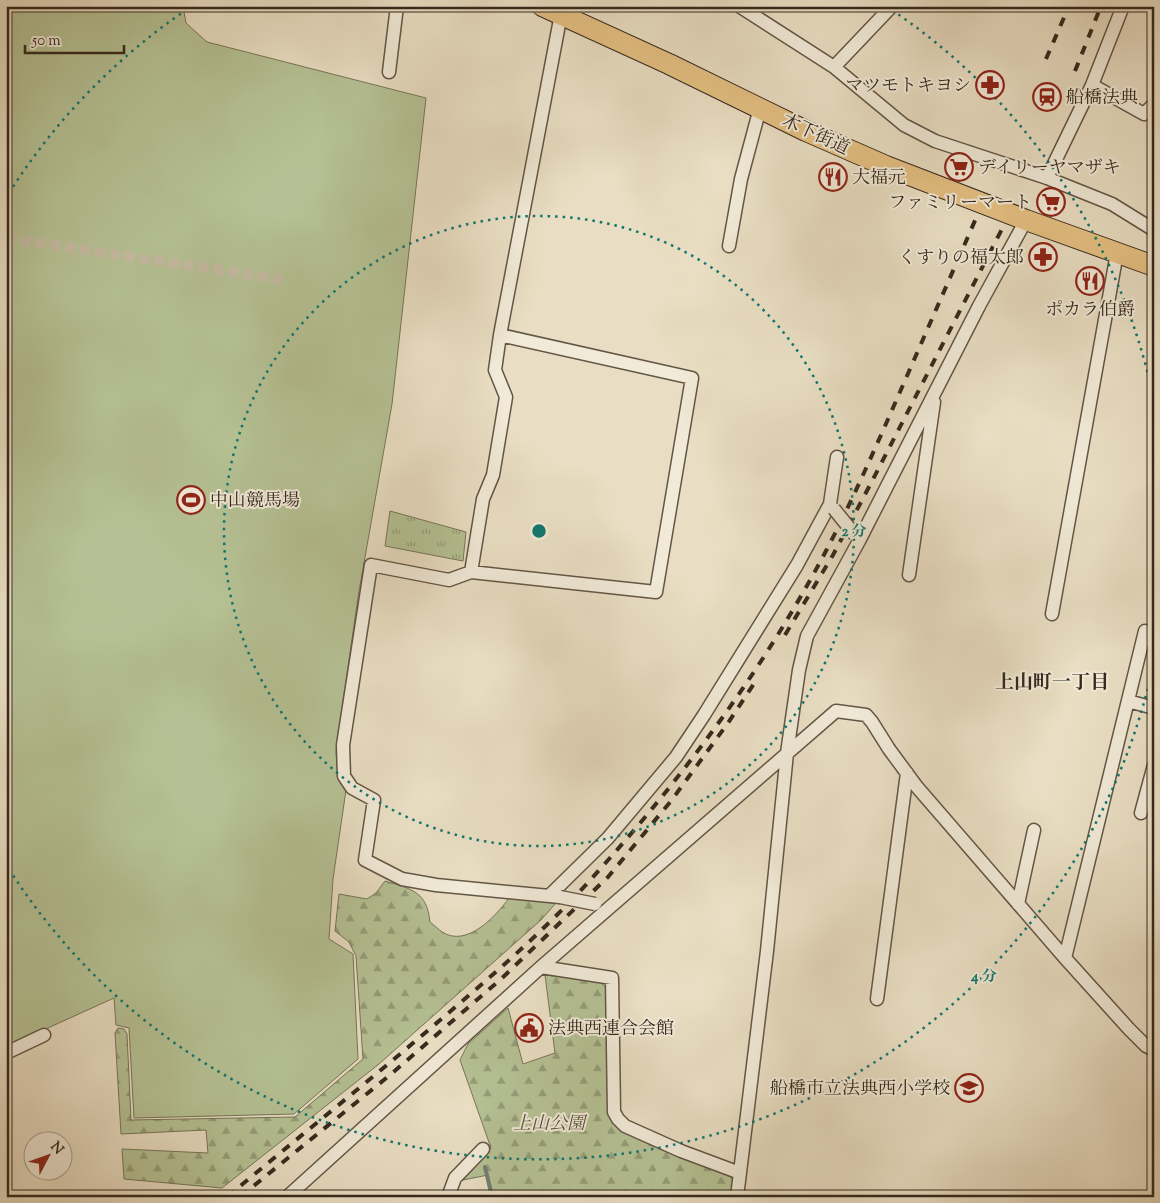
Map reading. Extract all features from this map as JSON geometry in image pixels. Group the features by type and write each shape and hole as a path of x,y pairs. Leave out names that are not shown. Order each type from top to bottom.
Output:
{"main road":[{"name":"木下街道","path":"542,6 806,131 886,166 1117,254 1154,266"}],"street":[{"path":"389,72 398,6"},
{"path":"739,6 834,67 904,125 954,148 1047,178 1112,204 1154,230"},
{"path":"834,67 892,6"},
{"path":"1047,178 1092,85 1123,6"},
{"path":"471,572 483,498 493,475 506,398 496,370 500,335 560,14"},
{"path":"1092,85 1144,114 1154,104"},
{"path":"729,246 741,178 760,108"},
{"path":"737,1197 767,951 787,753 799,670 807,636 857,538 936,392 979,306 1026,220"},
{"path":"1052,614 1117,254"},
{"path":"500,335 692,378 656,592 471,572 449,580 371,564 343,745 344,776 352,788 374,800 365,860 402,879 436,885 555,896 610,907"},
{"path":"909,575 936,392"},
{"path":"555,896 608,838 676,757 735,667 832,507 837,457"},
{"path":"832,507 857,538"},
{"path":"1065,958 1145,631"},
{"path":"1128,701 1154,708"},
{"path":"287,1197 541,967 836,712 866,715 907,773 1018,904 1129,1029 1146,1046 1154,1050"},
{"path":"1141,813 1154,765"},
{"path":"877,999 907,773"},
{"path":"1018,904 1034,830"},
{"path":"541,967 612,978 614,1112 618,1119 625,1126 681,1151 740,1173"},
{"path":"6,1053 44,1035"},
{"path":"448,1197 455,1178 483,1149"}],"green space":[{"name":"中山競馬場","path":"6,6 183,6 186,23 207,42 426,98 392,404 358,597 336,752 338,778 346,790 333,879 329,939 353,954 358,1059 294,1114 134,1118 129,1028 116,1025 114,998 6,1047"},
{"path":"390,511 466,532 463,561 385,546"},
{"path":"385,881 403,886 416,893 425,904 430,922 442,932 452,936 461,936 480,928 497,913 509,898 529,898 555,904 541,920 379,1064 222,1188 124,1179 122,1149 208,1153 206,1130 121,1134 115,1033 118,1028 124,1029 127,1034 131,1120 295,1117 363,1059 356,956 349,942 335,931 339,894 367,899 376,893"},
{"name":"上山公園","path":"545,975 600,981 608,990 611,1105 622,1130 729,1176 734,1181 735,1197 575,1197 572,1192 542,1195 542,1197 494,1197 488,1175 463,1180 491,1148 460,1060 468,1044 508,1008 523,1064 555,1053"}],"waterway":[{"path":"485,1167 492,1197"}],"tunnel":[{"path":"6,238 285,280"}],"railway":[{"path":"1046,59 1069,6"},
{"path":"1075,71 1101,6"},
{"path":"227,1197 419,1038 526,944 565,907 601,868 695,755 752,675 827,549 871,457 977,216"},
{"path":"785,635 833,555 1003,227"},
{"path":"240,1197 390,1075 501,979 608,877 671,801 728,723 757,679"}],"place":[{"name":"マツモトキヨシ","path":"990,85"},
{"name":"船橋法典","path":"1047,97"},
{"name":"デイリーヤマザキ","path":"959,167"},
{"name":"大福元","path":"833,177"},
{"name":"ファミリーマート","path":"1051,202"},
{"name":"くすりの福太郎","path":"1043,257"},
{"name":"ポカラ伯爵","path":"1090,281"},
{"name":"中山競馬場","path":"191,500"},
{"name":"法典西連合会館","path":"529,1028"},
{"name":"船橋市立法典西小学校","path":"969,1088"}],"district":[{"name":"上山町一丁目","path":"1052,681"}]}
